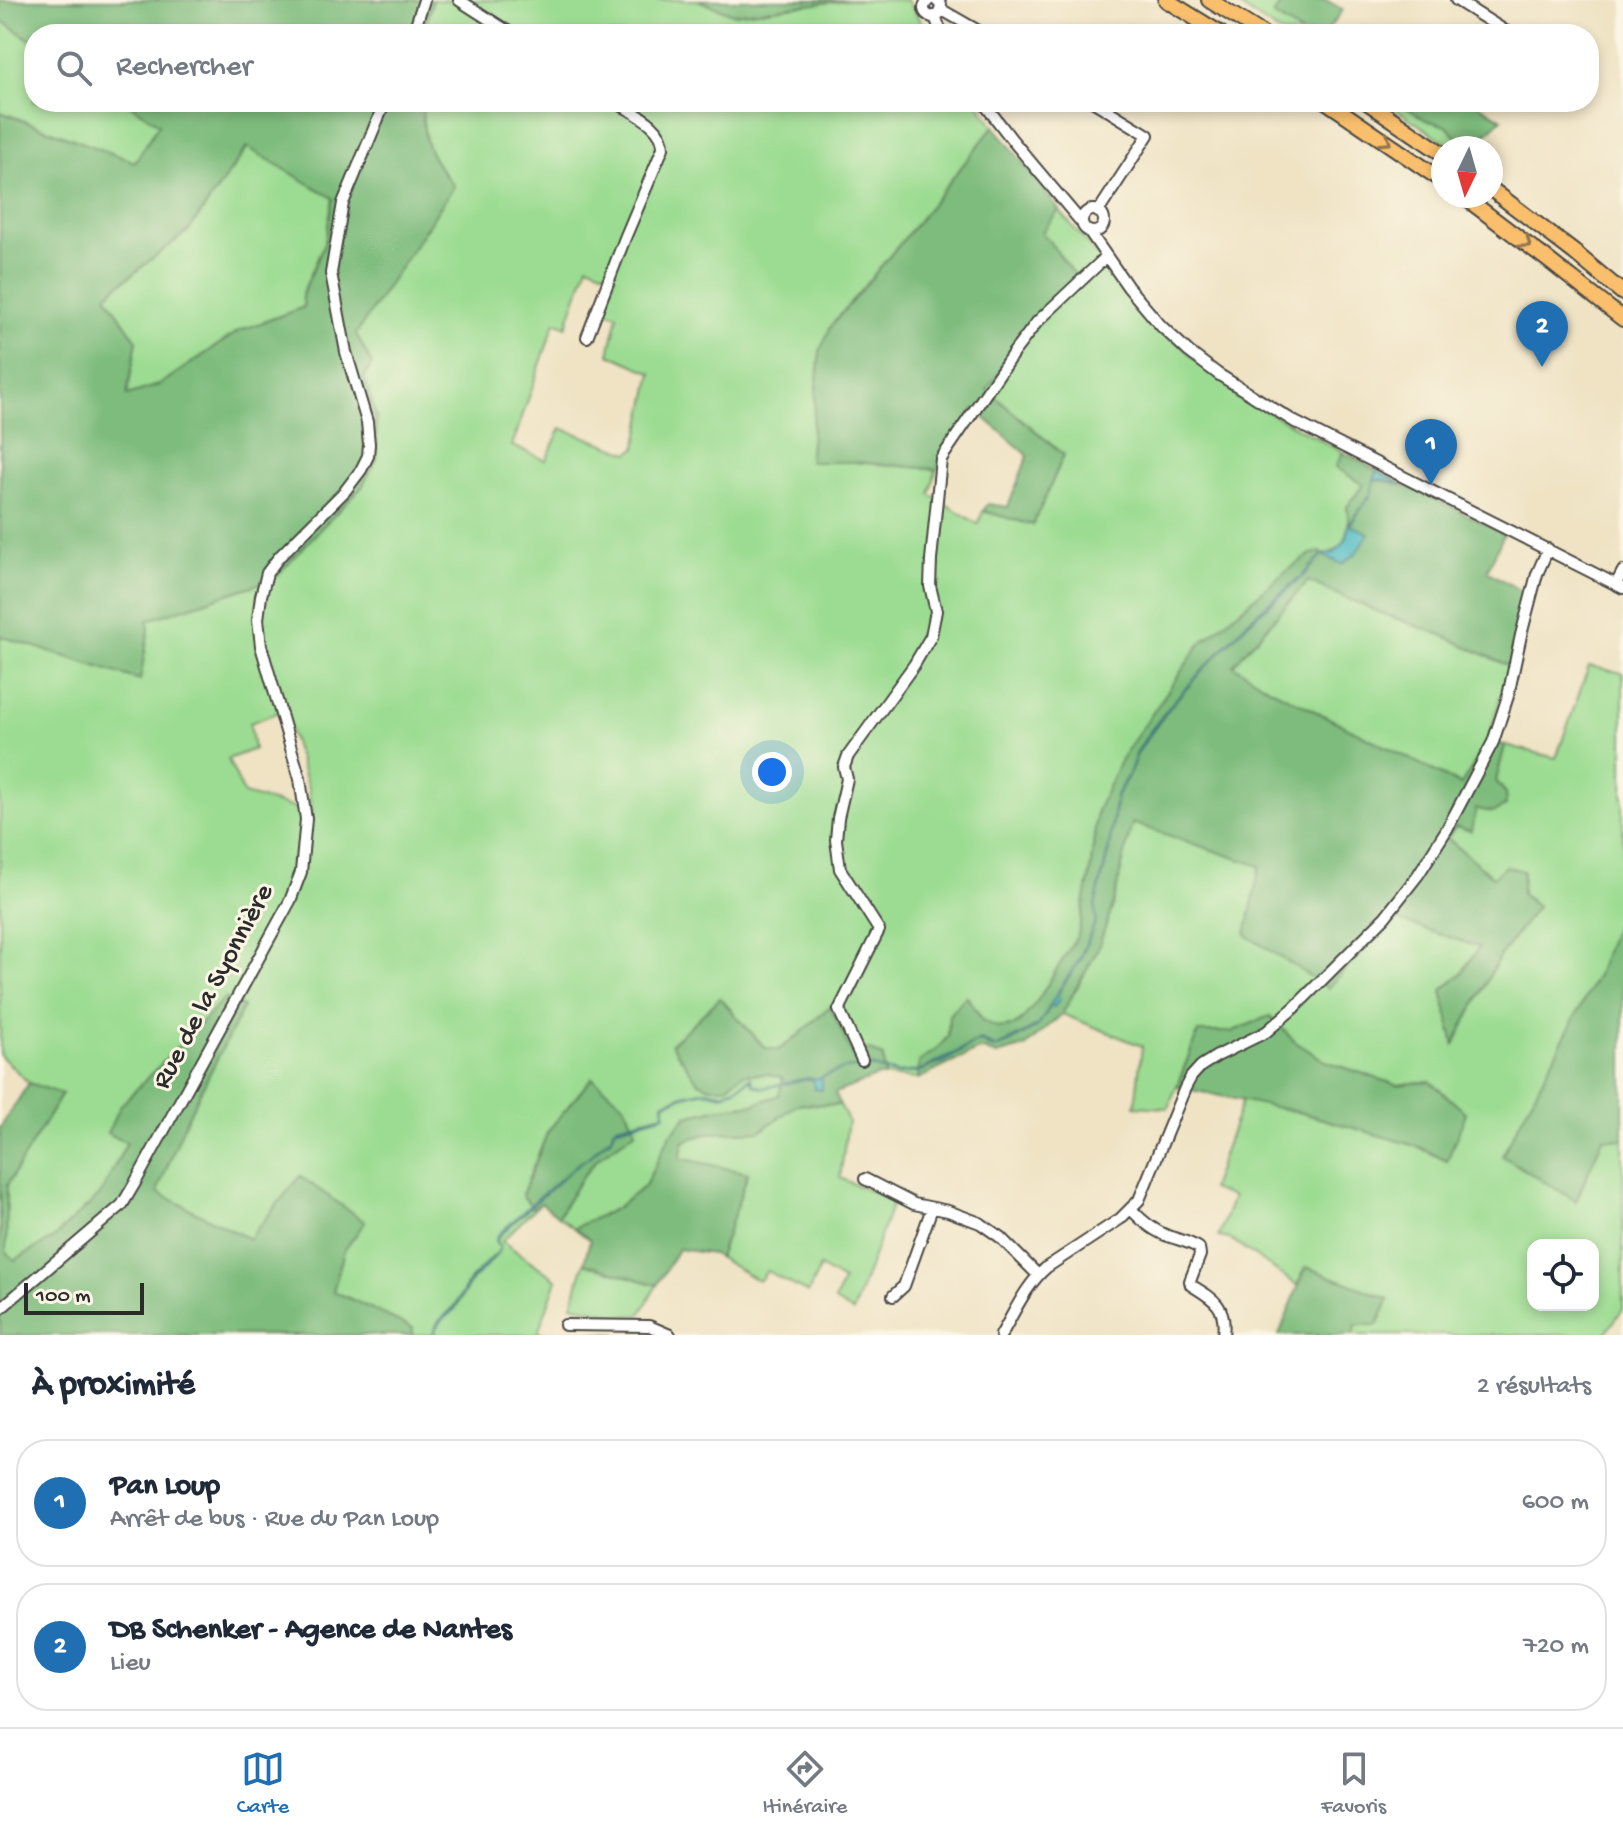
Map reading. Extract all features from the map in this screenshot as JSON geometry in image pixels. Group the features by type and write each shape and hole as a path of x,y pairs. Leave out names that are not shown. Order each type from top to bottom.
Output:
{"highway":[{"path":"1166,0 1205,24"},
{"path":"1209,0 1247,24"},
{"path":"1342,112 1431,173"},
{"path":"1382,112 1431,146"},
{"path":"1503,198 1623,293"},
{"path":"1479,208 1623,319"}],"street":[{"path":"416,24 424,0"},
{"path":"459,0 496,24"},
{"path":"1456,0 1494,24"},
{"path":"924,1 925,12 929,16 938,5 968,24"},
{"name":"Rue de la Syonnière","path":"0,1309 122,1205 283,914 301,872 306,819 300,779 261,646 258,619 267,573 345,491 368,456 367,422 346,352 331,273 343,203 381,112"},
{"path":"587,337 663,148 659,130 631,112"},
{"path":"991,112 1086,227 1128,287 1161,326 1198,359 1295,422 1620,586 1623,571"},
{"path":"1086,227 1083,216 1093,212 1148,135 1110,112"},
{"path":"1056,194 1079,209 1093,212 1103,219 1106,257"},
{"path":"1086,227 1096,231 1102,227"},
{"path":"862,1060 839,1010 879,930 840,869 836,840 847,779 844,767 848,756 914,665 931,636 936,611 930,586 931,560 941,459 1037,322 1106,257"},
{"path":"1001,1335 1038,1275 1131,1209 1144,1191 1191,1077 1217,1056 1266,1032 1295,1007 1385,917 1418,875 1466,795 1493,742 1508,696 1537,574 1548,549"},
{"path":"865,1179 914,1204 948,1211 980,1223 1000,1237 1038,1275"},
{"path":"893,1296 904,1286 932,1208"},
{"path":"1131,1209 1147,1226 1199,1248 1200,1255 1191,1285 1219,1305 1225,1321 1223,1335"},
{"path":"565,1325 649,1326 670,1335"}],"green space":[{"path":"0,0 432,0 426,24 24,24 24,36 0,20"},
{"path":"433,0 698,0 733,14 847,0 907,0 923,24 426,24"},
{"path":"698,0 847,0 733,14"},
{"path":"1230,0 1284,0 1273,15 1287,24 1267,24"},
{"path":"1284,0 1326,0 1343,10 1332,24 1287,24 1273,15"},
{"path":"0,20 24,36 24,112 141,112 159,124 135,162 0,112"},
{"path":"0,112 135,162 159,124 141,112 423,112 428,148 454,186 356,334 372,365 364,377 376,417 377,459 362,487 274,579 148,620 140,680 0,636","holes":["247,147 333,198 325,242 302,295 304,307 239,331 159,385 127,395 137,341 106,295 189,230"]},
{"path":"423,112 984,112 994,126 831,326 810,462 854,462 934,469 930,494 978,524 983,511 1033,525 1064,455 987,390 1042,232 1059,210 1129,294 1199,363 1262,409 1343,452 1336,467 1363,485 1347,507 1348,531 1343,544 1322,555 1097,811 1090,874 1078,935 1022,1020 1013,1026 998,1028 983,1021 967,996 949,1015 948,1036 919,1062 918,1079 885,1076 882,1057 870,1050 851,1052 800,1034 779,1050 765,1048 720,998 697,1081 710,1087 727,1087 742,1074 768,1074 784,1078 779,1096 755,1104 687,1116 670,1135 645,1186 615,1209 574,1228 558,1216 582,1177 597,1159 636,1131 624,1104 592,1078 548,1131 522,1195 534,1209 502,1241 557,1280 538,1333 616,1335 412,1335 413,1328 333,1291 344,1251 301,1176 249,1239 156,1192 187,1118 243,1008 225,999 127,1142 100,1195 52,1239 15,1260 6,1252 7,1185 62,1094 29,1083 0,1055 0,636 140,680 148,620 274,579 362,487 376,417 364,377 372,364 356,334 454,186 438,165 425,139","holes":["588,265 615,276 603,310 618,315 609,354 652,373 636,448 629,453 561,428 546,460 512,446 555,322 566,327","284,710 308,788 312,813 244,794 228,759 254,749 250,723"]},
{"path":"1400,112 1414,112 1426,120 1447,126 1455,136 1436,136"},
{"path":"1414,112 1491,112 1502,119 1484,136 1455,136 1447,126 1426,120"},
{"path":"994,126 1059,210 1042,232 1079,280 1035,321 987,390 1064,455 1033,525 983,511 988,504 1008,507 1028,455 974,409 936,471 854,462 809,462 820,351 831,326"},
{"path":"248,147 333,198 325,242 302,294 304,307 239,331 159,385 127,396 106,295 189,230"},
{"path":"1343,452 1377,471 1374,481 1386,481 1420,492 1504,534 1487,571 1526,594 1509,666 1442,635 1373,610 1308,581 1233,665 1267,687 1461,785 1488,741 1505,745 1496,781 1505,792 1506,806 1493,812 1476,809 1472,831 1455,827 1447,838 1493,877 1506,866 1523,871 1522,894 1537,907 1501,954 1454,1044 1442,990 1461,974 1479,947 1393,919 1328,988 1246,935 1260,866 1132,823 1113,905 1097,951 1062,1014 1025,1047 997,1055 980,1049 918,1079 919,1062 948,1037 949,1015 966,996 983,1021 998,1028 1013,1026 1022,1020 1038,1000 1078,935 1090,874 1097,811 1121,759 1200,644 1311,554 1355,554 1347,507 1363,485 1336,467"},
{"path":"1308,581 1373,610 1442,635 1509,666 1488,741 1462,785 1267,687 1232,665"},
{"path":"1589,666 1623,673 1623,911 1597,975 1603,1138 1623,1140 1623,1309 1604,1335 1353,1335 1355,1325 1377,1325 1389,1299 1306,1267 1297,1285 1230,1239 1218,1237 1233,1197 1211,1189 1243,1099 1381,1135 1419,1147 1447,1161 1430,1081 1397,1085 1325,1061 1294,1041 1270,1016 1231,1032 1198,1032 1168,1108 1135,1106 1142,1046 1062,1014 1097,951 1113,905 1132,823 1261,866 1393,918 1480,947 1461,974 1442,990 1455,1043 1501,954 1537,907 1493,877 1447,838 1466,817 1505,792 1496,781 1505,745 1556,758"},
{"path":"1623,911 1623,1140 1603,1138 1576,1201 1502,1156 1597,975"},
{"path":"225,998 243,1007 187,1118 157,1192 249,1239 300,1176 365,1222 344,1251 333,1291 413,1328 412,1335 0,1335 0,1128 29,1083 62,1094 7,1185 6,1252 15,1260 52,1239 100,1195 127,1143 107,1133 121,1105"},
{"path":"720,998 765,1048 779,1050 830,1006 851,1052 870,1050 883,1057 885,1076 835,1093 840,1105 798,1104 760,1131 709,1133 684,1141 680,1158 748,1173 719,1258 713,1254 678,1249 657,1285 584,1263 590,1240 574,1228 615,1209 645,1186 670,1135 687,1116 755,1104 779,1095 783,1078 768,1074 743,1074 727,1087 710,1087 697,1081 671,1044"},
{"path":"1270,1016 1294,1041 1325,1061 1397,1085 1430,1081 1466,1113 1447,1161 1419,1147 1302,1113 1177,1087 1198,1032 1231,1032"},
{"path":"592,1078 624,1104 636,1131 597,1159 558,1216 541,1203 534,1209 522,1195 548,1131"},
{"path":"798,1104 840,1105 848,1121 840,1178 893,1201 853,1312 835,1301 843,1281 820,1267 808,1293 767,1271 759,1281 719,1258 748,1173 679,1158 684,1141 708,1133 760,1131"},
{"path":"584,1263 657,1285 640,1315 621,1316 572,1305"},
{"path":"1306,1267 1389,1299 1377,1325 1356,1325 1353,1335 1279,1335"}],"water":[{"path":"1377,471 1404,484 1381,479 1374,481"},
{"path":"1372,489 1371,495 1350,525 1369,533 1355,554 1342,564 1322,555 1334,553 1347,538 1348,526"},
{"path":"1322,555 1304,575 1248,623 1214,658 1174,702 1144,743 1130,773 1117,795 1108,854 1095,905 1109,847 1116,795 1147,735 1174,701 1252,617"},
{"path":"1096,921 1080,960 1057,995 1060,998 1043,1018 1059,990 1078,962"},
{"path":"1038,1026 1009,1043 994,1049 977,1042 943,1062 918,1072 896,1074 868,1067 843,1069 869,1066 897,1073 920,1071 978,1041 996,1048"},
{"path":"751,1077 754,1084 751,1079 736,1089 723,1095 705,1091 665,1103 665,1115 615,1129 612,1138 585,1160 611,1137 613,1130 617,1126 664,1114 663,1103 705,1090 723,1093"},
{"path":"822,1077 822,1090 814,1089 813,1080 809,1079 763,1088 808,1078"},
{"path":"567,1173 498,1237 497,1243 501,1246 499,1251 496,1243 497,1236"},
{"path":"497,1253 472,1279 455,1309 439,1323 432,1335 438,1322 455,1306 470,1279"}],"place":[{"name":"DB Schenker - Agence de Nantes","path":"1542,367"},
{"name":"Pan Loup","path":"1431,485"}]}
